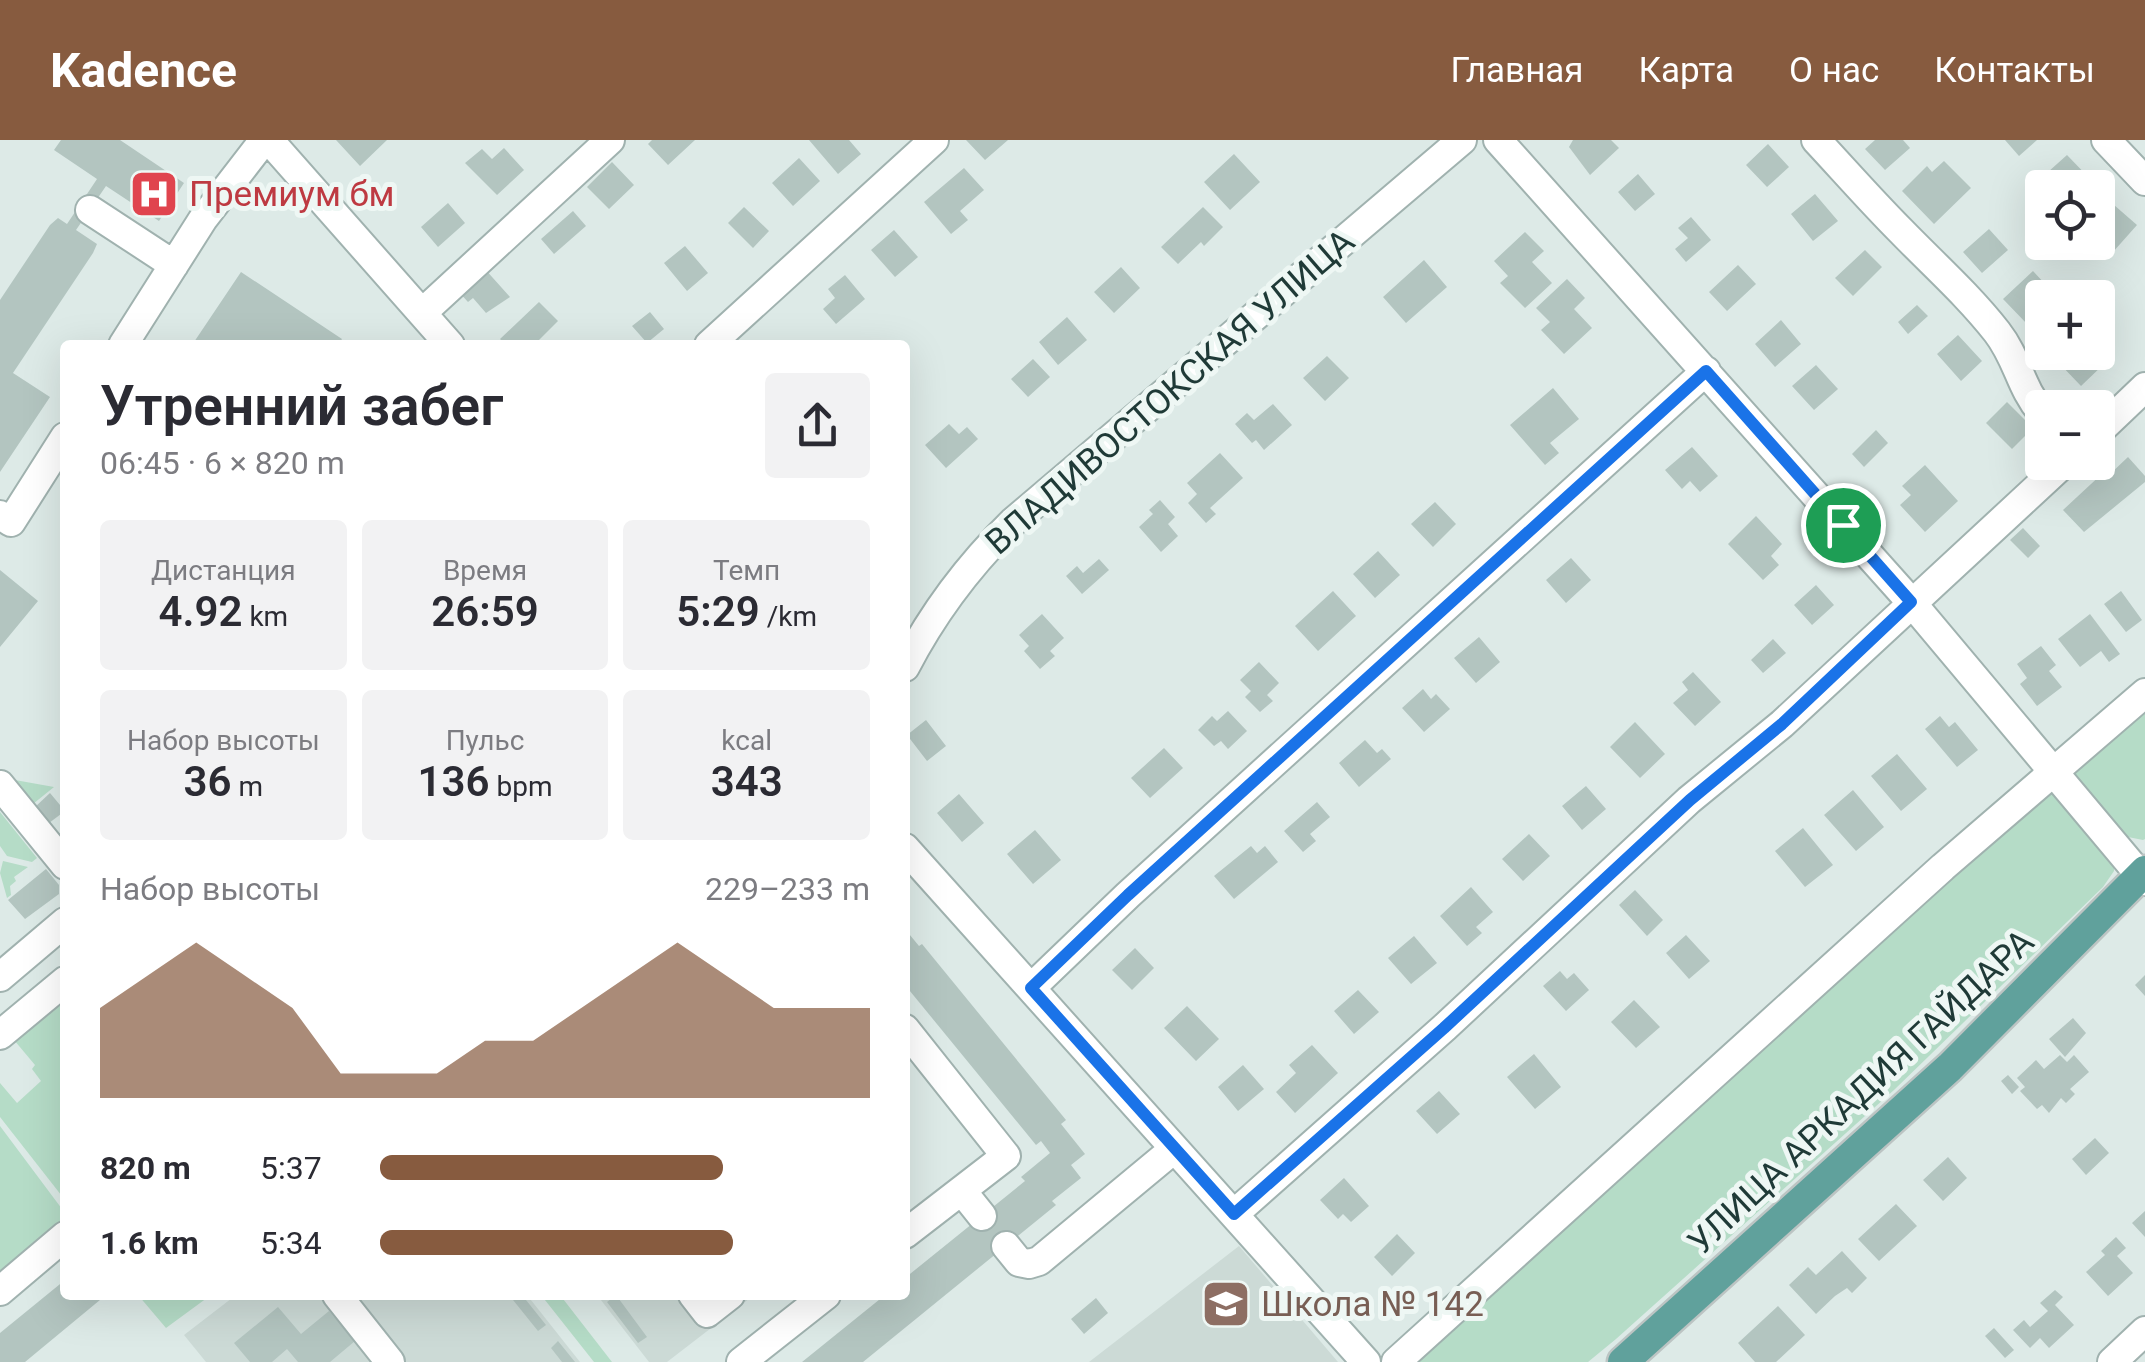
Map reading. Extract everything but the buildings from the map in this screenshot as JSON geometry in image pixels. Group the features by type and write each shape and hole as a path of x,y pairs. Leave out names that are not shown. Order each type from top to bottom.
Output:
{"main road":[{"name":"УЛИЦА АРКАДИЯ ГАЙДАРА","path":"1623,1362 1950,1067 2143,876"}],"street":[{"path":"422,313 610,140"},
{"path":"714,340 934,140"},
{"name":"ВЛАДИВОСТОКСКАЯ УЛИЦА","path":"910,657 954,585 1013,522 1462,140"},
{"path":"1498,140 1911,602 2143,876"},
{"path":"1816,140 1958,285 2006,345 2026,390"},
{"path":"2106,140 2145,181"},
{"path":"126,340 230,182 277,143 446,340"},
{"path":"90,210 174,265"},
{"path":"1031,988 1128,895 1706,371"},
{"path":"2115,416 2145,387"},
{"path":"0,515 10,522 60,444"},
{"path":"1234,1214 1444,1028 1690,800 1782,724 2045,480"},
{"path":"1396,1362 1722,1065 2145,694"},
{"path":"0,785 60,859"},
{"path":"910,854 1366,1362"},
{"path":"0,978 60,926"},
{"path":"0,1035 60,984"},
{"path":"910,1035 1006,1156 910,1230"},
{"path":"1006,1246 1019,1262 1040,1260 1174,1149"},
{"path":"962,1191 982,1216"},
{"path":"0,1292 60,1240"},
{"path":"341,1300 390,1362"},
{"path":"697,1300 707,1313 724,1300"},
{"path":"741,1362 820,1300"},
{"path":"2112,1362 2145,1331"}],"shaded area":[{"name":"Школа № 142","path":"1239,1246 1338,1362 1089,1362"},
{"path":"230,1300 531,1300 580,1362 206,1362 184,1335"},
{"path":"601,1300 748,1300 667,1362 649,1362"}],"green space":[{"path":"2145,703 2143,840 2123,836 2070,778 2070,767"},
{"path":"15,780 54,787 28,808 8,784"},
{"path":"2052,788 2114,859 2114,871 2103,887 1894,1090 1616,1339 1588,1362 1406,1362"},
{"path":"0,812 37,858 32,862 7,856 0,846"},
{"path":"3,861 28,867 14,877 16,881 7,898 0,873"},
{"path":"60,1002 60,1194 0,1117 0,1083 17,1103 41,1081 32,1069 35,1065 14,1040"},
{"path":"0,1126 60,1206 60,1236 0,1285"},
{"path":"142,1300 204,1300 166,1328"},
{"path":"545,1300 564,1300 612,1362 594,1362"}],"place":[{"name":"Премиум бм","path":"154,194"},
{"name":"Школа № 142","path":"1226,1304"}],"route":[{"path":"1706,371 1843,525 1911,602 1782,724 1690,800 1444,1028 1234,1214 1031,988 1128,895 1706,371"}]}
